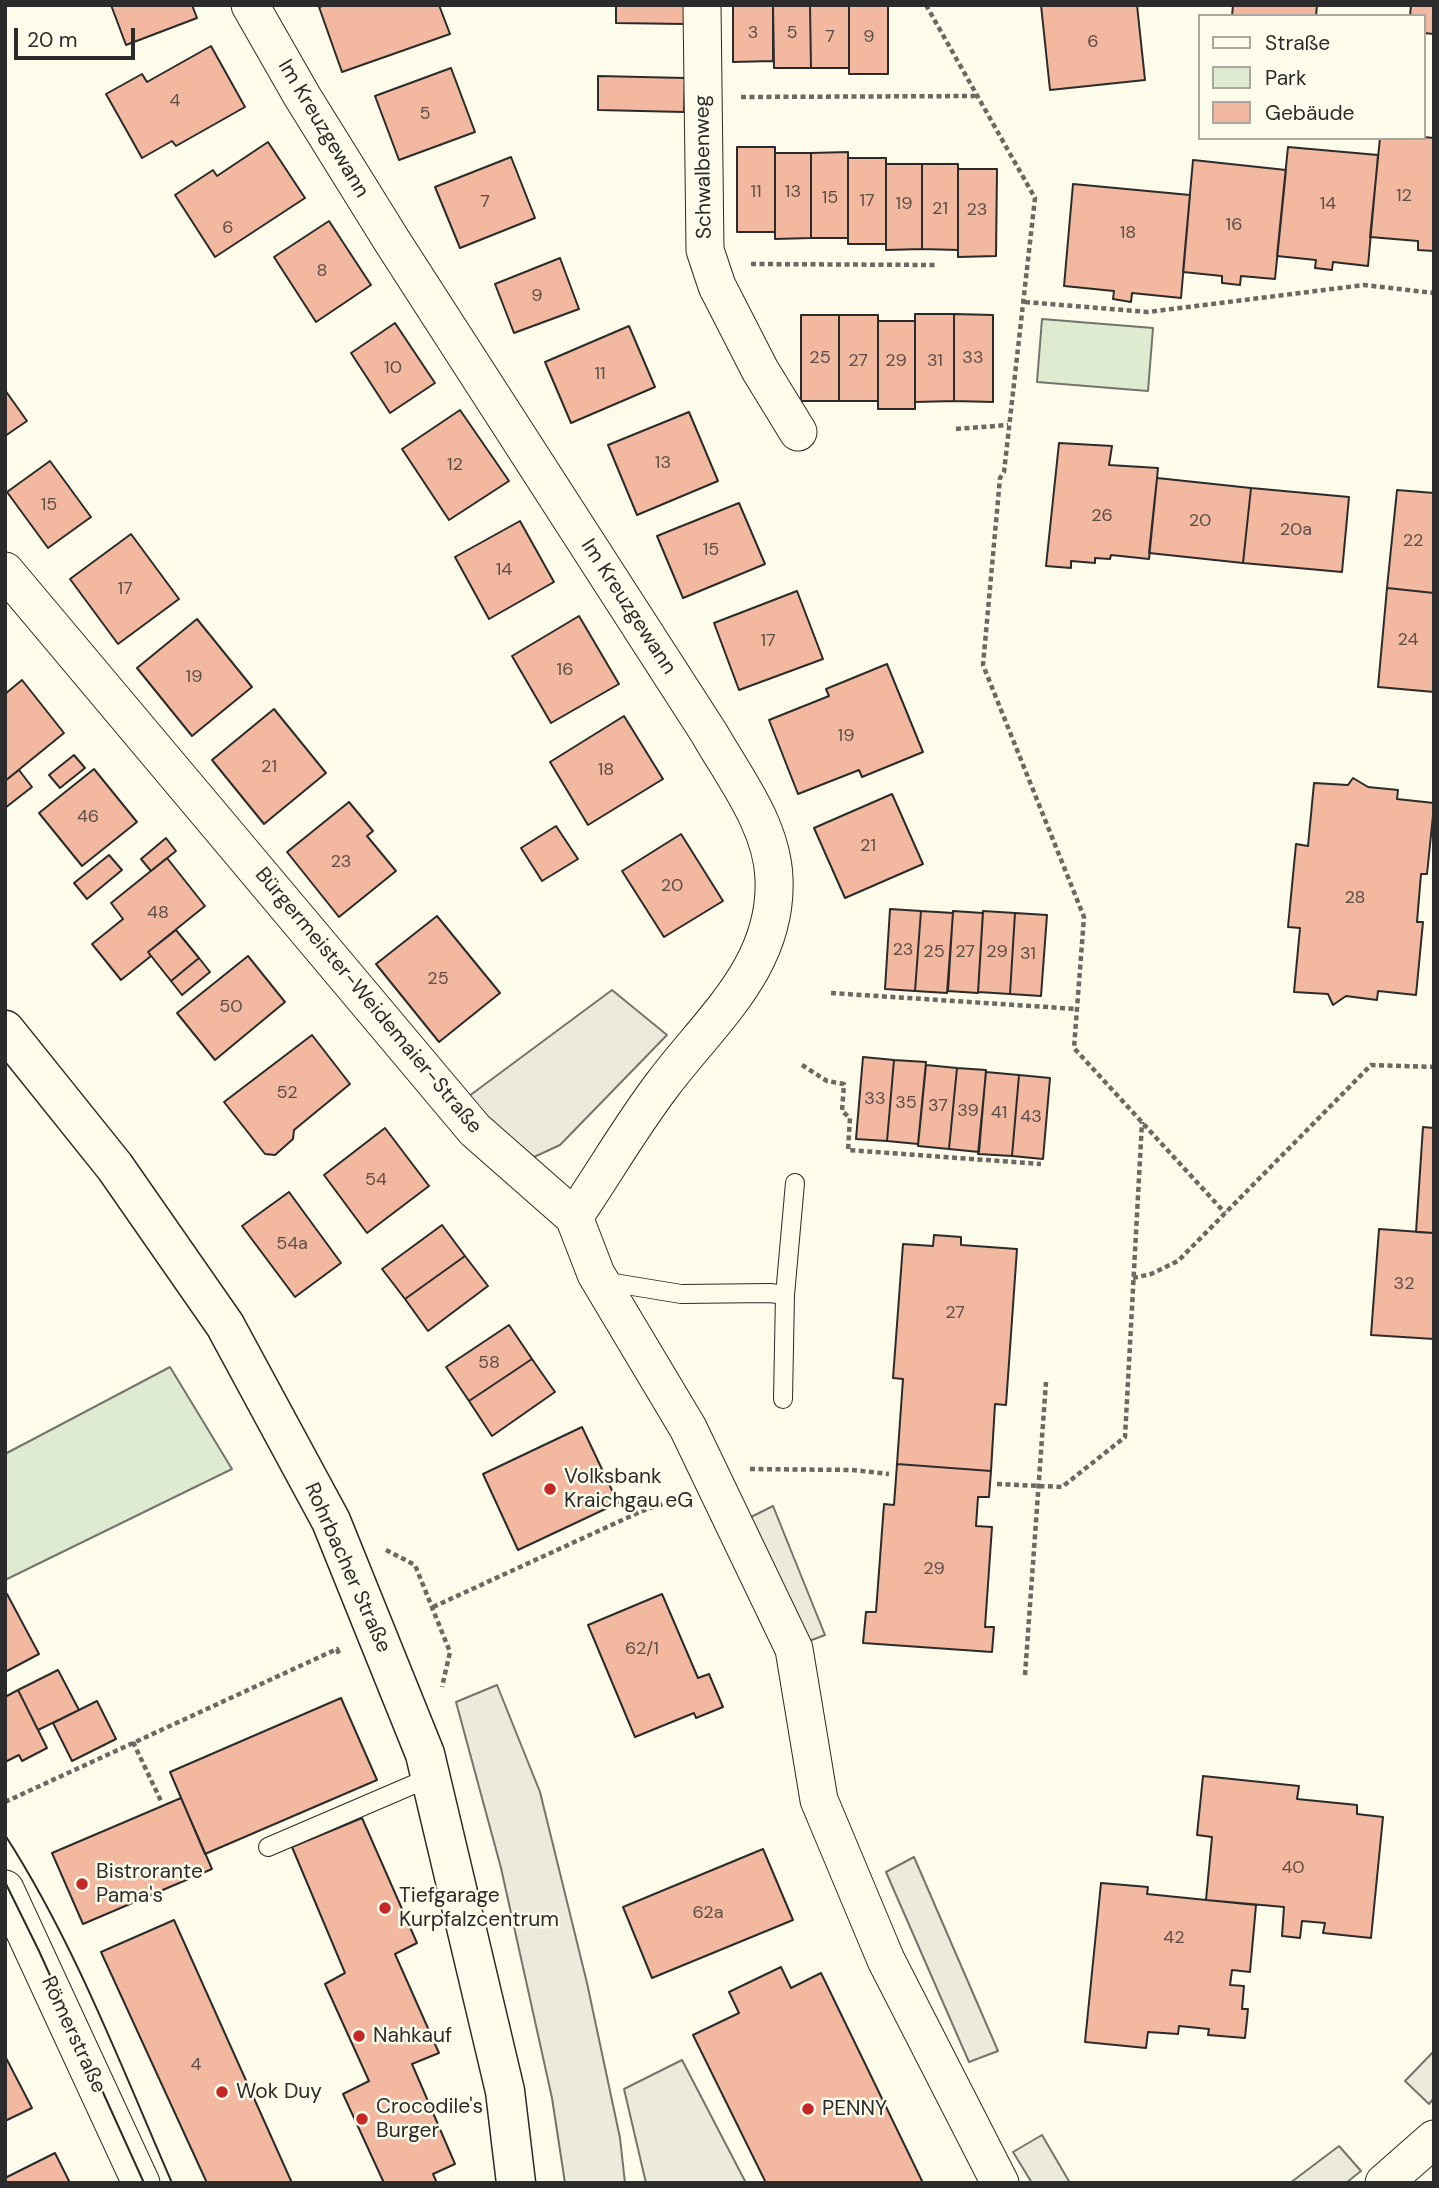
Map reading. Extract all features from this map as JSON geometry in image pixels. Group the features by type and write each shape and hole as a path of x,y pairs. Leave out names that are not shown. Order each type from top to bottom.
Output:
{"main road":[{"name":"Rohrbacher Straße","path":"5,1030 115,1167 225,1325 331,1521 425,1754 505,2091 516,2183"}],"street":[{"name":"Im Kreuzgewann","path":"250,5 302,96 392,241 709,733 751,805 769,845 774,877 771,917 758,958 730,1004 663,1084 574,1217"},
{"name":"Schwalbenweg","path":"702,5 704,232 708,265 760,370 798,432"},
{"name":"Bürgermeister-Weidemaier-Straße","path":"5,571 475,1130 574,1217 601,1282 688,1428 794,1649 819,1800 886,1960 1000,2183"},
{"name":"Römerstraße","path":"5,1889 141,2183"},
{"path":"1384,2183 1434,2139"}],"lane":[{"path":"783,1399 785,1295 795,1184"},
{"path":"601,1282 681,1294 785,1295"},
{"path":"268,1847 431,1777"}],"path":[{"path":"926,5 1035,198 1004,472 1000,478 983,665 1084,917 1074,1048 1225,1213"},
{"path":"703,97 978,96"},
{"path":"708,265 935,265"},
{"path":"1025,302 1148,313 1364,285 1434,293"},
{"path":"956,429 1008,425"},
{"path":"831,993 1077,1009"},
{"path":"802,1065 827,1081 844,1084 842,1111 849,1118 848,1150 1041,1164"},
{"path":"1133,1278 1151,1274 1178,1261 1371,1065 1434,1067"},
{"path":"997,1484 1062,1488 1125,1437 1142,1122"},
{"path":"1025,1675 1046,1382"},
{"path":"433,1607 642,1511 716,1486 723,1473 745,1468 853,1470 890,1474"},
{"path":"415,1565 450,1652"},
{"path":"5,1802 337,1649"},
{"path":"133,1742 161,1801"}],"green space":[{"path":"1042,319 1153,328 1148,391 1037,382"},
{"path":"170,1367 232,1469 5,1580 5,1454"}],"shaded area":[{"path":"612,990 667,1035 560,1145 534,1157 461,1102"},
{"path":"773,1506 825,1635 796,1646 741,1522"},
{"path":"497,1685 540,1792 587,1983 620,2138 625,2183 565,2183 552,2098 501,1868 456,1702"},
{"path":"914,1857 998,2051 969,2062 886,1872"},
{"path":"1434,2051 1434,2098 1429,2104 1405,2081"},
{"path":"682,2060 746,2183 646,2183 624,2089"},
{"path":"1042,2135 1070,2183 1032,2183 1013,2152"},
{"path":"1339,2146 1361,2171 1346,2183 1290,2183"}],"building":[{"path":"111,5 192,5 197,18 126,45"},
{"path":"439,5 450,34 342,72 319,7"},
{"path":"616,5 684,5 684,24 616,23"},
{"path":"733,5 773,5 773,61 733,62"},
{"path":"773,5 810,5 811,68 774,68"},
{"path":"810,5 849,5 849,68 811,68"},
{"path":"849,5 888,5 888,74 849,74"},
{"path":"1041,5 1137,5 1145,80 1050,90"},
{"path":"1233,5 1317,5 1316,14 1232,14"},
{"path":"1411,5 1434,5 1434,34 1425,33 1425,14 1410,14"},
{"path":"211,46 245,107 176,146 172,141 142,158 106,94 142,74 147,82"},
{"path":"451,68 475,132 399,160 375,96"},
{"path":"598,76 685,78 684,112 598,110"},
{"path":"1434,138 1434,251 1418,250 1418,241 1370,237 1380,140"},
{"path":"268,142 305,198 215,257 175,195 213,170 217,176"},
{"path":"737,147 775,147 775,232 737,232"},
{"path":"1288,147 1378,155 1368,266 1333,262 1332,270 1315,268 1316,260 1277,256"},
{"path":"848,152 848,238 811,238 811,153"},
{"path":"775,153 811,153 811,238 775,239"},
{"path":"511,157 535,218 460,248 435,187"},
{"path":"848,158 886,158 886,244 848,244"},
{"path":"1193,160 1286,170 1275,279 1241,276 1240,285 1222,283 1222,276 1183,272"},
{"path":"886,164 922,164 922,249 886,250"},
{"path":"922,164 958,164 958,250 922,249"},
{"path":"958,169 997,169 996,256 958,257"},
{"path":"1073,184 1190,195 1181,298 1132,293 1131,302 1113,299 1114,291 1064,286"},
{"path":"329,221 371,285 316,322 274,257"},
{"path":"560,258 579,309 514,333 495,284"},
{"path":"915,314 954,314 954,401 915,402"},
{"path":"954,314 993,315 993,402 954,401"},
{"path":"801,315 839,315 839,401 801,401"},
{"path":"839,315 878,315 878,401 839,401"},
{"path":"878,321 915,321 915,409 878,409"},
{"path":"395,323 435,383 390,413 351,353"},
{"path":"629,326 655,387 571,423 545,362"},
{"path":"5,390 27,421 5,436"},
{"path":"460,410 509,481 449,520 402,449"},
{"path":"689,412 718,481 637,515 608,445"},
{"path":"1059,443 1112,446 1109,465 1158,468 1149,559 1111,555 1110,559 1095,558 1095,563 1071,561 1071,568 1046,566"},
{"path":"50,461 91,517 48,548 7,492"},
{"path":"1157,478 1251,488 1243,563 1149,553"},
{"path":"1251,488 1349,497 1342,572 1243,563"},
{"path":"1397,490 1434,493 1434,593 1387,588"},
{"path":"739,503 765,564 683,598 657,536"},
{"path":"520,521 554,582 489,619 455,557"},
{"path":"131,534 179,599 118,644 70,579"},
{"path":"1387,588 1434,593 1434,692 1378,687"},
{"path":"797,591 823,659 739,690 714,623"},
{"path":"579,616 619,684 551,723 512,656"},
{"path":"197,619 252,687 192,736 137,668"},
{"path":"887,664 923,752 862,777 859,770 798,794 769,720 829,696 826,689"},
{"path":"22,680 64,733 5,781 5,694"},
{"path":"274,709 326,773 264,824 212,760"},
{"path":"624,716 663,779 588,825 550,762"},
{"path":"74,755 85,768 60,788 49,775"},
{"path":"94,769 137,822 82,866 39,813"},
{"path":"19,770 32,787 5,808 5,781"},
{"path":"1353,778 1368,787 1398,790 1397,799 1434,803 1434,806 1427,874 1421,874 1417,922 1423,922 1416,995 1378,991 1377,1000 1346,996 1333,1005 1328,994 1294,992 1300,928 1288,927 1296,844 1308,846 1314,783 1348,785"},
{"path":"892,794 923,864 845,898 814,828"},
{"path":"349,802 373,831 367,836 396,871 339,917 287,852"},
{"path":"556,826 578,859 542,881 521,848"},
{"path":"681,834 723,901 664,937 622,871"},
{"path":"166,838 176,851 151,871 141,859"},
{"path":"109,855 122,870 87,899 74,883"},
{"path":"167,858 205,906 148,952 151,956 121,980 92,944 123,919 111,903"},
{"path":"890,909 921,911 915,991 885,989"},
{"path":"921,911 953,913 947,993 915,991"},
{"path":"953,911 983,913 978,993 948,991"},
{"path":"983,911 1015,913 1010,994 978,992"},
{"path":"1015,913 1047,915 1041,996 1010,994"},
{"path":"437,916 500,993 439,1042 376,964"},
{"path":"176,930 199,958 171,981 148,952"},
{"path":"248,956 285,1002 215,1060 177,1013"},
{"path":"199,958 210,972 182,995 171,981"},
{"path":"312,1035 350,1084 294,1130 293,1139 275,1155 265,1154 224,1102"},
{"path":"863,1057 894,1060 887,1141 856,1139"},
{"path":"894,1060 926,1062 918,1144 887,1141"},
{"path":"926,1065 957,1068 949,1149 918,1146"},
{"path":"957,1068 986,1070 979,1152 949,1149"},
{"path":"986,1072 1019,1075 1012,1156 978,1154"},
{"path":"1019,1075 1050,1078 1043,1159 1012,1156"},
{"path":"1423,1127 1434,1128 1434,1233 1416,1232"},
{"path":"385,1128 429,1186 367,1233 324,1175"},
{"path":"289,1192 341,1263 295,1297 242,1226"},
{"path":"442,1225 465,1256 405,1299 382,1269"},
{"path":"1379,1229 1434,1233 1434,1339 1371,1335"},
{"path":"934,1235 961,1237 961,1245 1017,1249 1006,1405 995,1404 991,1471 897,1464 903,1379 893,1378 903,1244 933,1246"},
{"path":"465,1256 488,1286 428,1331 405,1299"},
{"path":"509,1325 532,1359 469,1401 446,1367"},
{"path":"532,1359 555,1392 492,1436 469,1401"},
{"name":"Volksbank Kraichgau eG","path":"582,1427 618,1503 518,1550 483,1474"},
{"path":"897,1464 991,1471 989,1497 978,1497 976,1526 992,1527 985,1627 994,1627 992,1652 863,1643 866,1612 876,1612 884,1504 894,1505"},
{"path":"7,1594 39,1654 5,1672 5,1595"},
{"path":"662,1594 698,1678 709,1674 723,1707 696,1718 694,1713 635,1737 588,1625"},
{"path":"58,1670 79,1710 38,1730 18,1690"},
{"path":"18,1690 47,1748 22,1761 19,1755 5,1762 5,1697"},
{"path":"341,1698 377,1780 205,1854 170,1772"},
{"path":"97,1701 116,1739 72,1761 53,1723"},
{"path":"1203,1776 1299,1786 1297,1799 1357,1805 1357,1814 1383,1817 1371,1938 1323,1933 1325,1923 1302,1921 1300,1938 1282,1936 1284,1907 1206,1900 1212,1837 1197,1835"},
{"path":"181,1798 212,1869 83,1924 52,1853"},
{"path":"362,1818 417,1943 395,1954 439,2053 412,2064 455,2164 433,2174 437,2183 384,2183 343,2094 369,2081 325,1984 345,1973 292,1847"},
{"path":"763,1849 793,1920 652,1978 623,1907"},
{"path":"1101,1883 1148,1887 1147,1894 1256,1905 1250,1972 1232,1970 1230,1985 1244,1986 1242,2009 1248,2009 1245,2038 1208,2035 1209,2029 1179,2026 1178,2034 1148,2032 1146,2048 1085,2042"},
{"path":"174,1920 292,2183 207,2183 101,1952"},
{"name":"PENNY","path":"781,1967 791,1988 821,1973 923,2183 766,2183 693,2035 739,2013 729,1992"},
{"path":"5,2056 32,2108 5,2121"},
{"path":"55,2153 70,2183 5,2183 5,2178"}],"tram line":[{"path":"5,1835 30,1875 75,1961 172,2183"},
{"path":"5,1882 144,2183"}],"place":[{"name":"Volksbank Kraichgau eG","path":"550,1489"},
{"name":"Bistrorante Pama's","path":"82,1884"},
{"name":"Tiefgarage Kurpfalzcentrum","path":"385,1908"},
{"name":"Nahkauf","path":"359,2036"},
{"name":"Wok Duy","path":"222,2092"},
{"name":"PENNY","path":"808,2109"},
{"name":"Crocodile's Burger","path":"362,2119"}]}
